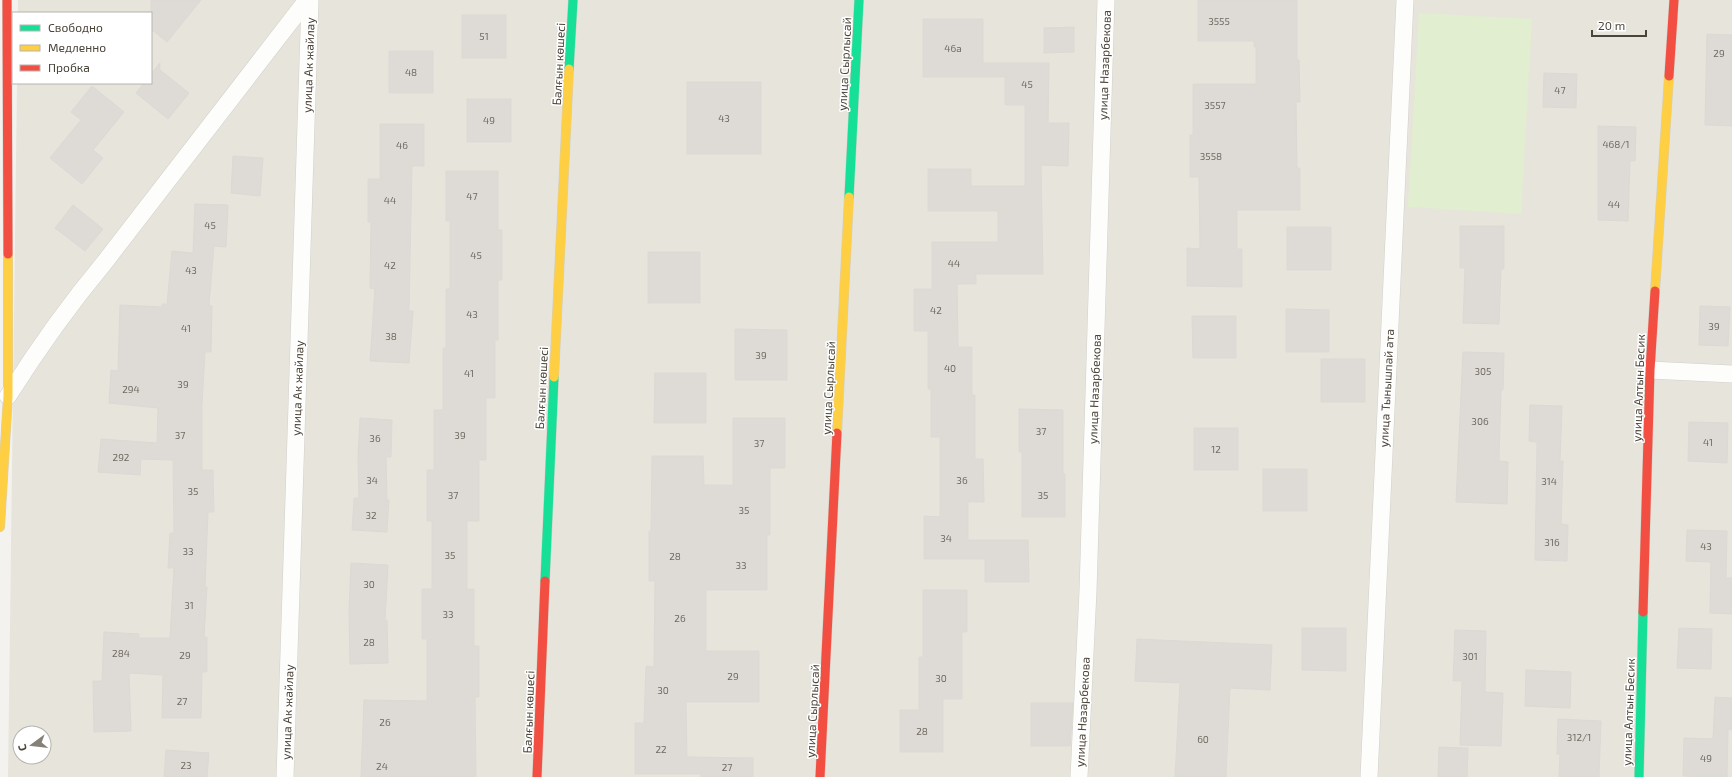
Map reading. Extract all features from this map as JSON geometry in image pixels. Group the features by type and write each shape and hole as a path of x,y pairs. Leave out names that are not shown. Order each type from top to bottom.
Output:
{"street":[{"path":"0,527 8,396 7,0"},
{"path":"8,396 35,354 53,332 77,296 308,0"},
{"name":"улица Ак жайлау","path":"285,777 308,0"},
{"name":"Балғын көшесі","path":"537,777 552,403 573,0"},
{"name":"улица Сырлысай","path":"820,777 859,0"},
{"name":"улица Назарбекова","path":"1079,777 1088,583 1106,0"},
{"name":"улица Тынышпай ата","path":"1369,777 1404,0"},
{"name":"улица Алтын Бесик","path":"1639,777 1650,370 1674,0"},
{"path":"1650,370 1732,374"}],"shaded area":[{"path":"18,0 1732,0 1732,777 8,777 17,84 152,84 152,12 18,12"}],"green space":[{"path":"1419,13 1532,19 1521,214 1408,207"}],"building":[{"path":"151,0 201,0 167,42 152,30"},
{"path":"1198,0 1297,0 1297,60 1299,60 1300,102 1296,102 1297,168 1300,168 1300,210 1237,210 1237,249 1242,249 1242,287 1187,286 1187,248 1200,249 1199,177 1190,177 1190,135 1193,135 1193,84 1256,84 1256,47 1254,47 1254,41 1198,41"},
{"path":"462,15 506,15 506,58 462,58"},
{"path":"923,19 983,19 983,63 1049,63 1048,123 1069,123 1068,166 1041,165 1043,274 976,274 976,284 957,284 958,347 972,347 972,395 975,395 975,459 983,459 984,502 968,502 968,540 1028,540 1029,582 985,582 985,559 924,559 924,516 940,517 940,437 931,437 931,389 928,389 928,331 914,331 914,289 932,289 932,242 998,242 998,211 928,211 928,169 971,169 971,186 1025,186 1025,105 1005,105 1005,77 923,77"},
{"path":"1074,27 1074,52 1044,53 1044,28"},
{"path":"1707,34 1732,35 1732,126 1705,125"},
{"path":"389,51 433,51 433,93 389,93"},
{"path":"160,63 160,70 189,93 168,119 136,93 143,84 152,84 152,73"},
{"path":"1544,73 1577,74 1576,108 1543,107"},
{"path":"687,82 761,82 761,154 687,154"},
{"path":"92,86 124,112 93,150 103,158 82,184 50,158 81,120 71,112"},
{"path":"467,99 511,99 511,142 467,142"},
{"path":"380,124 424,124 424,166 412,166 409,311 413,311 409,363 370,361 375,289 370,288 371,222 368,222 368,179 380,179"},
{"path":"1598,126 1636,127 1635,161 1630,161 1628,221 1598,220"},
{"path":"233,156 263,158 260,196 231,193"},
{"path":"446,171 498,171 498,230 502,230 502,280 498,280 498,340 495,340 495,398 486,398 486,460 479,460 479,521 467,521 467,589 474,589 474,646 479,646 479,697 475,697 476,777 361,777 364,700 427,701 427,639 422,639 422,589 432,589 432,521 427,521 427,470 434,470 434,410 443,410 443,348 446,348 446,289 450,289 450,221 446,221"},
{"path":"195,204 228,205 226,247 214,246 209,305 212,306 211,352 205,352 202,404 202,470 213,470 214,512 208,512 205,587 207,587 204,637 207,637 207,672 202,672 201,718 162,718 163,675 129,673 131,731 94,732 93,681 102,681 104,632 139,634 139,638 170,638 174,568 168,568 170,533 174,533 173,460 141,459 140,475 98,472 101,439 157,443 158,408 109,403 111,370 118,371 120,305 162,307 162,304 167,304 172,251 193,253"},
{"path":"73,205 103,229 85,251 55,228"},
{"path":"1460,226 1504,226 1504,269 1501,269 1499,324 1463,323 1465,268 1460,268"},
{"path":"1287,227 1331,227 1331,270 1287,270"},
{"path":"648,252 700,252 700,303 648,303"},
{"path":"1700,306 1730,307 1728,346 1699,345"},
{"path":"1286,309 1329,310 1329,352 1286,352"},
{"path":"1192,316 1236,316 1236,358 1193,358"},
{"path":"735,329 787,330 787,380 735,380"},
{"path":"1463,352 1504,353 1503,390 1501,390 1499,461 1508,462 1507,504 1456,502"},
{"path":"1321,359 1365,359 1365,402 1321,402"},
{"path":"655,373 706,373 706,423 654,423"},
{"path":"1530,405 1562,406 1560,461 1563,461 1561,524 1568,525 1567,561 1535,560 1537,442 1529,441"},
{"path":"1019,409 1063,410 1065,517 1022,517 1022,452 1019,452"},
{"path":"360,418 392,420 391,457 386,457 387,500 389,500 387,532 352,530 354,498 359,498 358,458"},
{"path":"733,418 785,418 785,468 770,468 770,535 767,535 767,590 706,590 706,651 759,651 759,702 686,702 687,757 753,758 753,777 701,777 701,774 635,774 635,723 644,723 646,666 654,667 655,581 649,581 652,456 703,456 704,485 733,485"},
{"path":"1689,422 1728,423 1727,463 1688,461"},
{"path":"1194,428 1238,428 1238,470 1194,470"},
{"path":"1263,469 1307,469 1307,511 1263,511"},
{"path":"1687,530 1727,531 1726,578 1732,578 1732,614 1710,613 1711,562 1686,561"},
{"path":"351,563 388,565 385,620 387,620 388,663 350,664 349,612"},
{"path":"923,590 967,590 967,632 962,632 962,699 943,699 943,752 900,752 900,710 919,710 919,657 923,657"},
{"path":"1302,628 1346,628 1346,671 1302,670"},
{"path":"1679,628 1712,629 1711,669 1677,668"},
{"path":"1455,630 1486,631 1485,692 1503,693 1501,746 1460,745 1462,681 1453,681"},
{"path":"1137,639 1272,645 1270,690 1230,688 1226,777 1175,777 1180,683 1135,681"},
{"path":"1526,670 1571,672 1570,708 1525,706"},
{"path":"1715,697 1732,698 1732,730 1728,729 1727,777 1683,776 1684,738 1713,739"},
{"path":"1031,703 1073,703 1070,746 1031,746"},
{"path":"1558,719 1601,721 1599,777 1559,777 1560,754 1557,754"},
{"path":"1439,747 1468,748 1467,777 1438,777"},
{"path":"166,750 209,753 207,777 164,777"}],"traffic: fast":[{"path":"569,69 573,0"},
{"path":"849,197 859,0"},
{"path":"545,581 554,377"},
{"path":"1639,777 1643,612"}],"traffic: slow":[{"path":"554,377 569,69"},
{"path":"1655,291 1669,76"},
{"path":"837,433 849,197"},
{"path":"0,527 8,396 8,254"}],"traffic: jam":[{"path":"7,0 8,254"},
{"path":"1669,76 1674,0"},
{"path":"1643,612 1650,370 1655,291"},
{"path":"820,777 837,433"},
{"path":"537,777 545,581"}]}
